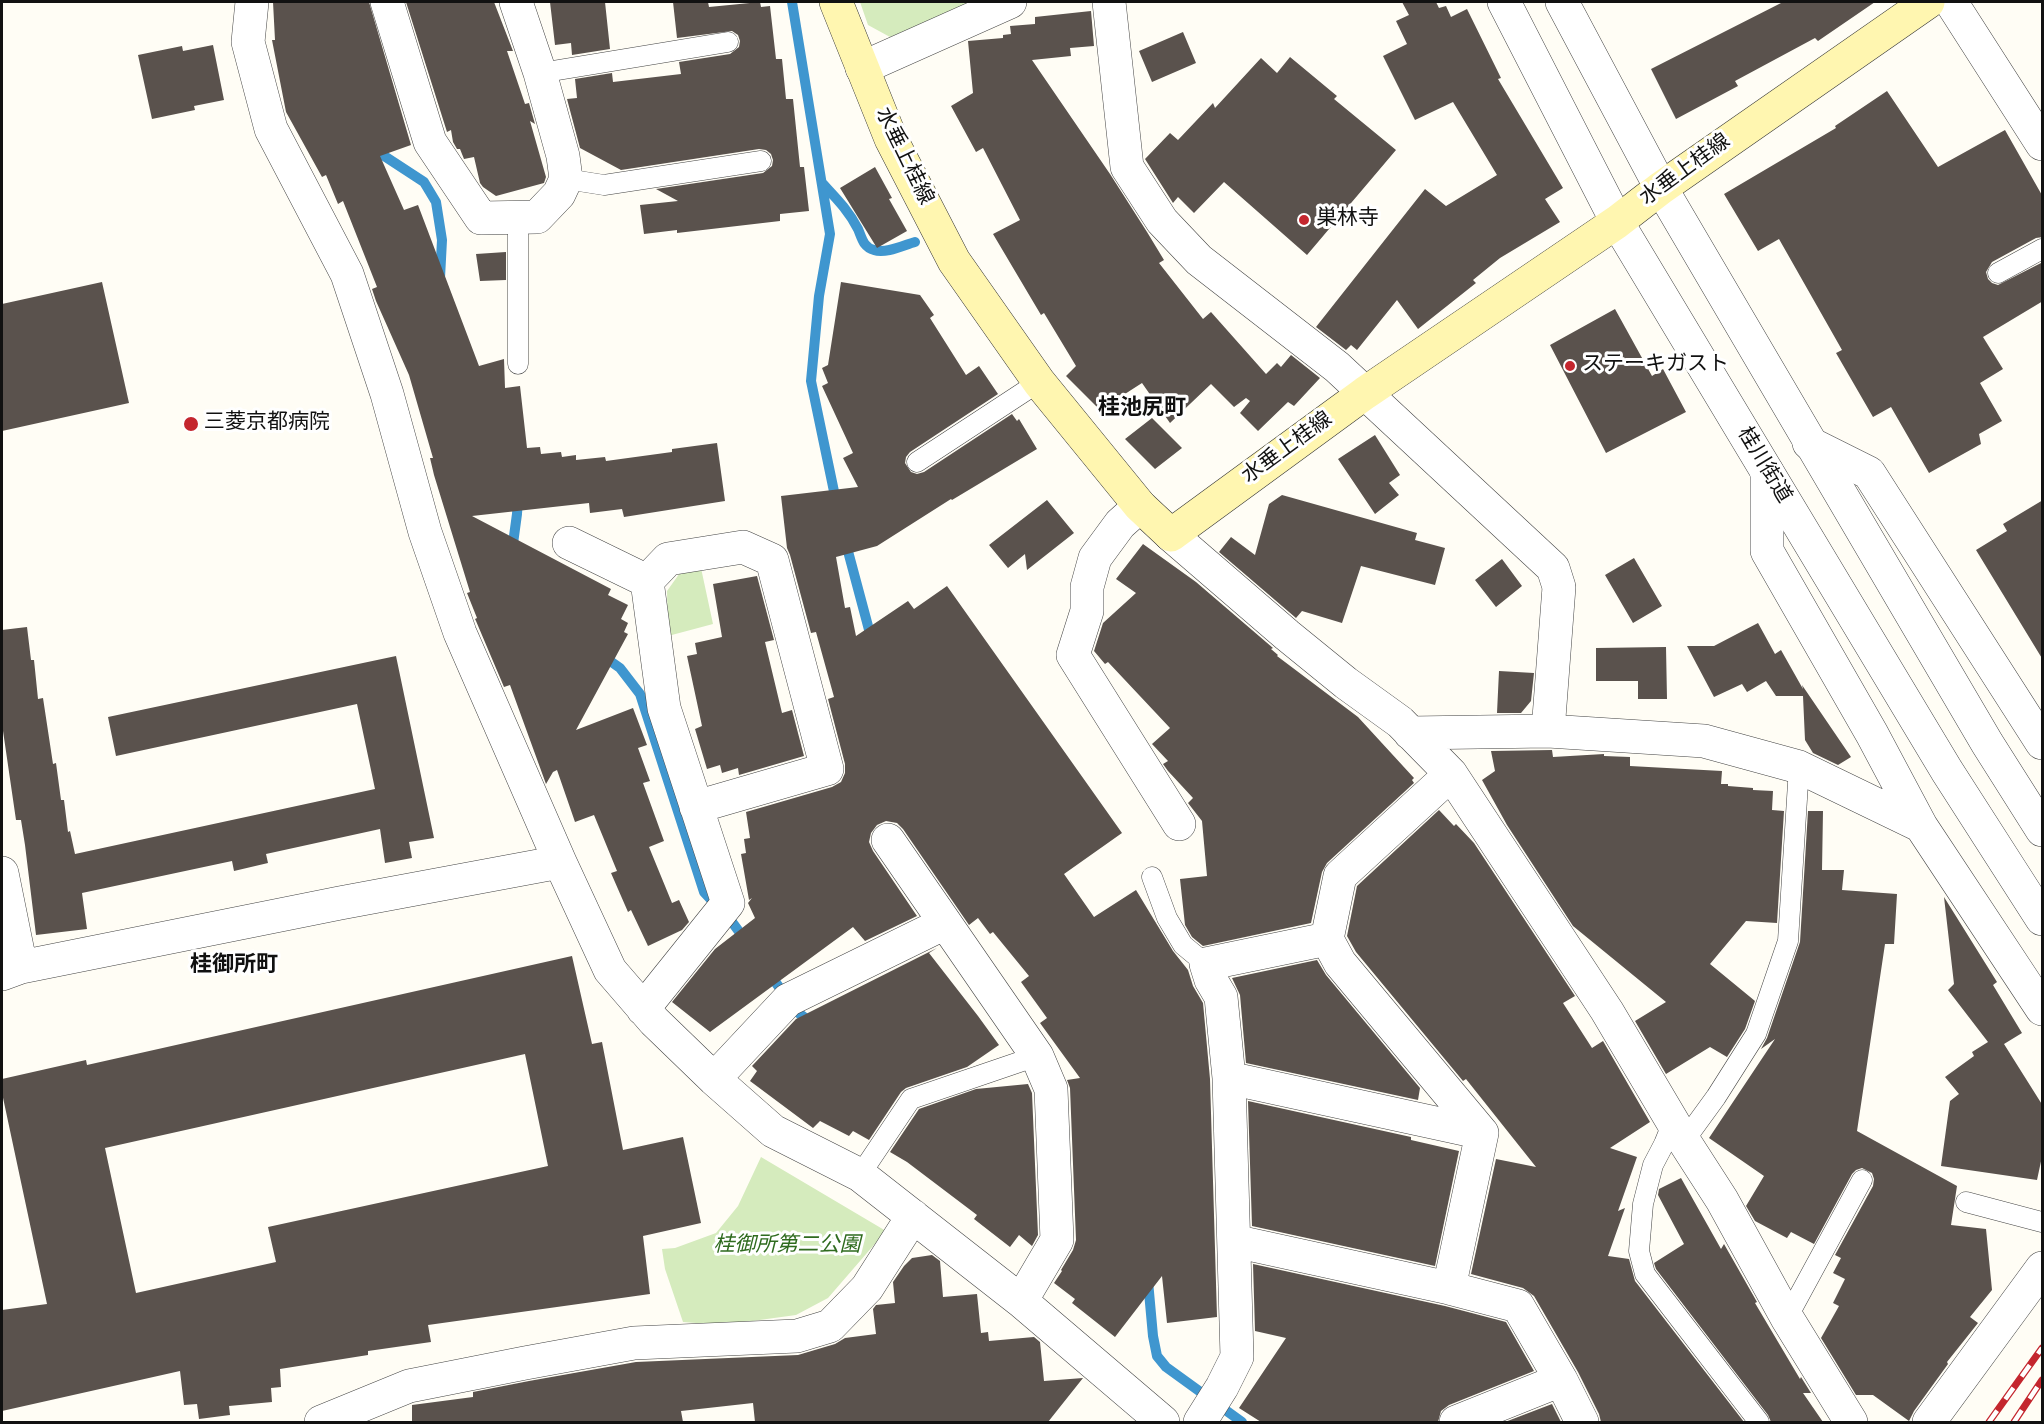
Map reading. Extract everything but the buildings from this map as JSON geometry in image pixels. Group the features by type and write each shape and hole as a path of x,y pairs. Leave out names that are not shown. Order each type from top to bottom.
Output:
{"main road":[{"name":"水垂上桂線","path":"836,2 891,140 954,261 1039,382 1140,506 1171,535 1365,393 1617,222 1660,188 1917,5"}],"street":[{"path":"252,2 248,42 271,129 347,274 387,394 425,532 460,633 610,970 643,1009 714,1079 773,1131 860,1175 1021,1301 1164,1422"},
{"path":"387,2 430,142 482,219 537,217 560,194 566,179 563,156 540,73 516,2"},
{"path":"862,68 1010,2"},
{"path":"1109,2 1127,166 1162,221 1199,260 1336,367 1553,568 1559,587 1548,731"},
{"name":"桂川街道","path":"1504,2 1617,222 1947,771 2043,919"},
{"path":"1562,2 1660,188 1987,743 2043,830"},
{"path":"1952,2 2043,144"},
{"path":"1809,443 1869,473 2043,743"},
{"path":"1767,472 1767,551 1872,734 1921,826 2043,1009"},
{"path":"1140,506 1120,524 1095,558 1087,587 1087,611 1073,655 1179,824"},
{"path":"1171,535 1287,635 1346,683 1400,722 1451,774 1607,1011 1722,1200 1787,1317 1851,1422"},
{"path":"569,543 647,581"},
{"path":"647,581 668,559 743,547 772,560 827,769 696,807"},
{"path":"643,1009 728,903 664,708 647,581"},
{"path":"1410,733 1548,731 1704,741 1799,767 1921,826"},
{"path":"1451,774 1340,876 1327,939 1340,963 1482,1133"},
{"path":"888,840 1037,1056 1051,1089 1057,1240 1021,1301"},
{"path":"2,873 11,970 340,903 560,862"},
{"path":"714,1079 789,1000 945,923"},
{"path":"1210,1407 1237,1356 1229,1078 1221,997 1211,981 1206,964 1327,939"},
{"path":"1229,1078 1482,1133"},
{"path":"1449,1288 1482,1133"},
{"path":"321,1422 409,1386 525,1363 634,1343 797,1336 830,1326 867,1288 913,1216"},
{"path":"1234,1241 1449,1288 1518,1306 1561,1380 1582,1422"},
{"path":"1929,1422 2043,1268"},
{"path":"1456,1422 1561,1380"}],"lane":[{"path":"540,73 728,42"},
{"path":"566,179 604,185 761,161"},
{"path":"518,218 518,364"},
{"path":"1998,273 2043,249"},
{"path":"917,462 1039,382"},
{"path":"1759,1422 1645,1274 1639,1251 1643,1204 1653,1165 1664,1144 1716,1097 1756,1034 1788,941 1799,767"},
{"path":"1152,877 1167,918 1183,945 1206,964"},
{"path":"860,1175 911,1099 1037,1056"},
{"path":"1787,1317 1862,1180"},
{"path":"1966,1202 2043,1222"}],"green space":[{"path":"860,2 979,2 890,37 868,25"},
{"path":"701,568 713,624 668,636 667,591 682,570"},
{"name":"桂御所第二公園","path":"761,1157 886,1231 828,1298 796,1315 723,1325 683,1322 665,1269 662,1249 675,1248 716,1233 738,1206"}],"waterway":[{"path":"792,2 830,234 819,296 811,381 836,501"},
{"path":"372,148 424,182 436,202 442,240 440,278"},
{"path":"823,184 854,222 863,242 870,249 884,251 915,242"},
{"path":"512,551 518,498"},
{"path":"845,540 872,641"},
{"path":"603,656 620,668 640,694 704,892 746,941"},
{"path":"769,973 796,1011 813,1024"},
{"path":"1148,1281 1157,1356 1166,1367 1242,1422"}],"railway":[{"path":"1989,1422 2042,1348"},
{"path":"2014,1422 2042,1380"}],"place":[{"name":"巣林寺","path":"1304,220"},
{"name":"ステーキガスト","path":"1570,366"},
{"name":"三菱京都病院","path":"191,424"}],"district":[{"name":"桂池尻町","path":"1142,410"},
{"name":"桂御所町","path":"234,967"}]}
